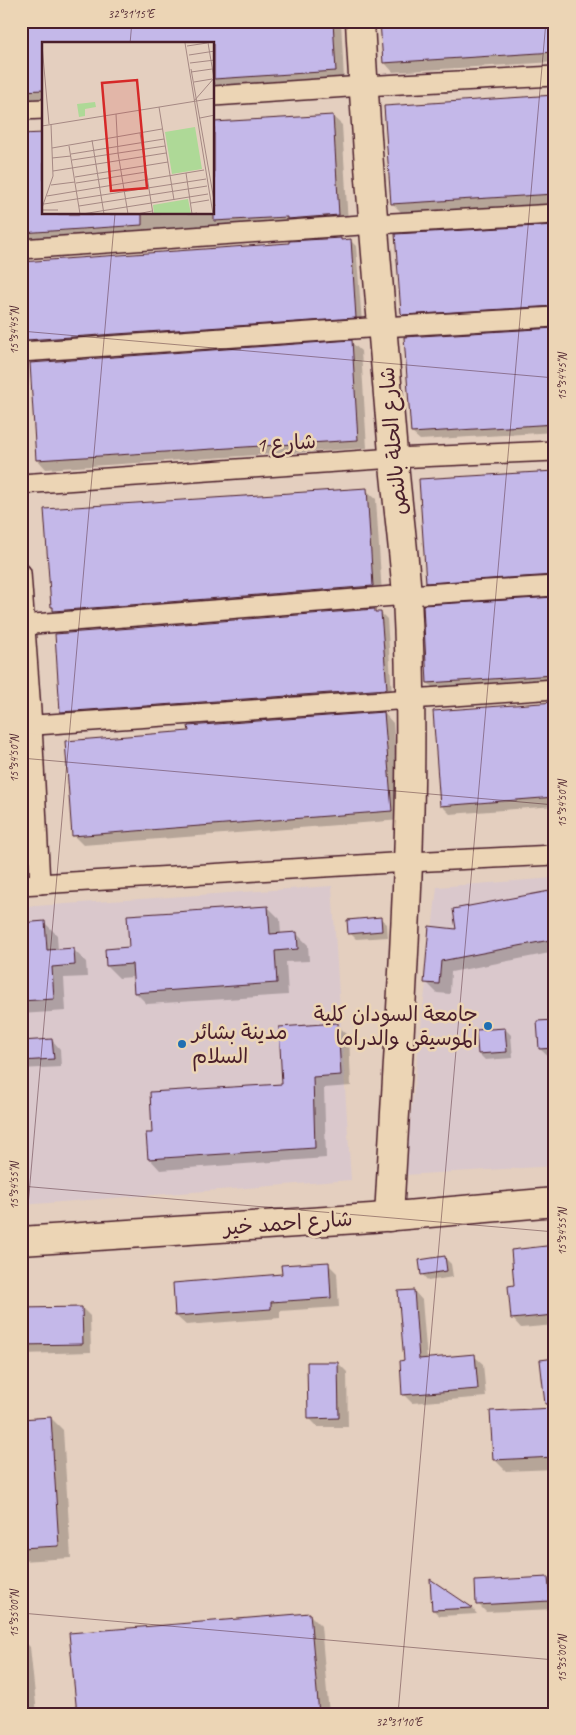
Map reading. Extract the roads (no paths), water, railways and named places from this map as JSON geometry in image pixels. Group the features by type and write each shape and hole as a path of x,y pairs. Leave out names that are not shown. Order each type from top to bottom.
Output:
{"street":[{"name":"شارع الحلة بالنص","path":"360,21 382,327 407,595 410,698 409,862 389,1217"},
{"path":"215,96 555,76"},
{"path":"21,110 42,109"},
{"path":"21,249 375,224 555,214"},
{"path":"21,352 555,317"},
{"name":"شارع 1","path":"21,484 394,458 555,451"},
{"path":"21,573 31,884 555,855"},
{"path":"23,624 407,595 555,586"},
{"path":"27,725 555,689"},
{"name":"شارع احمد خير","path":"21,1241 389,1217 555,1202"}],"place":[{"name":"جامعة السودان كلية الموسيقى والدراما","path":"488,1026"},
{"name":"مدينة بشائر السلام","path":"182,1044"}]}
